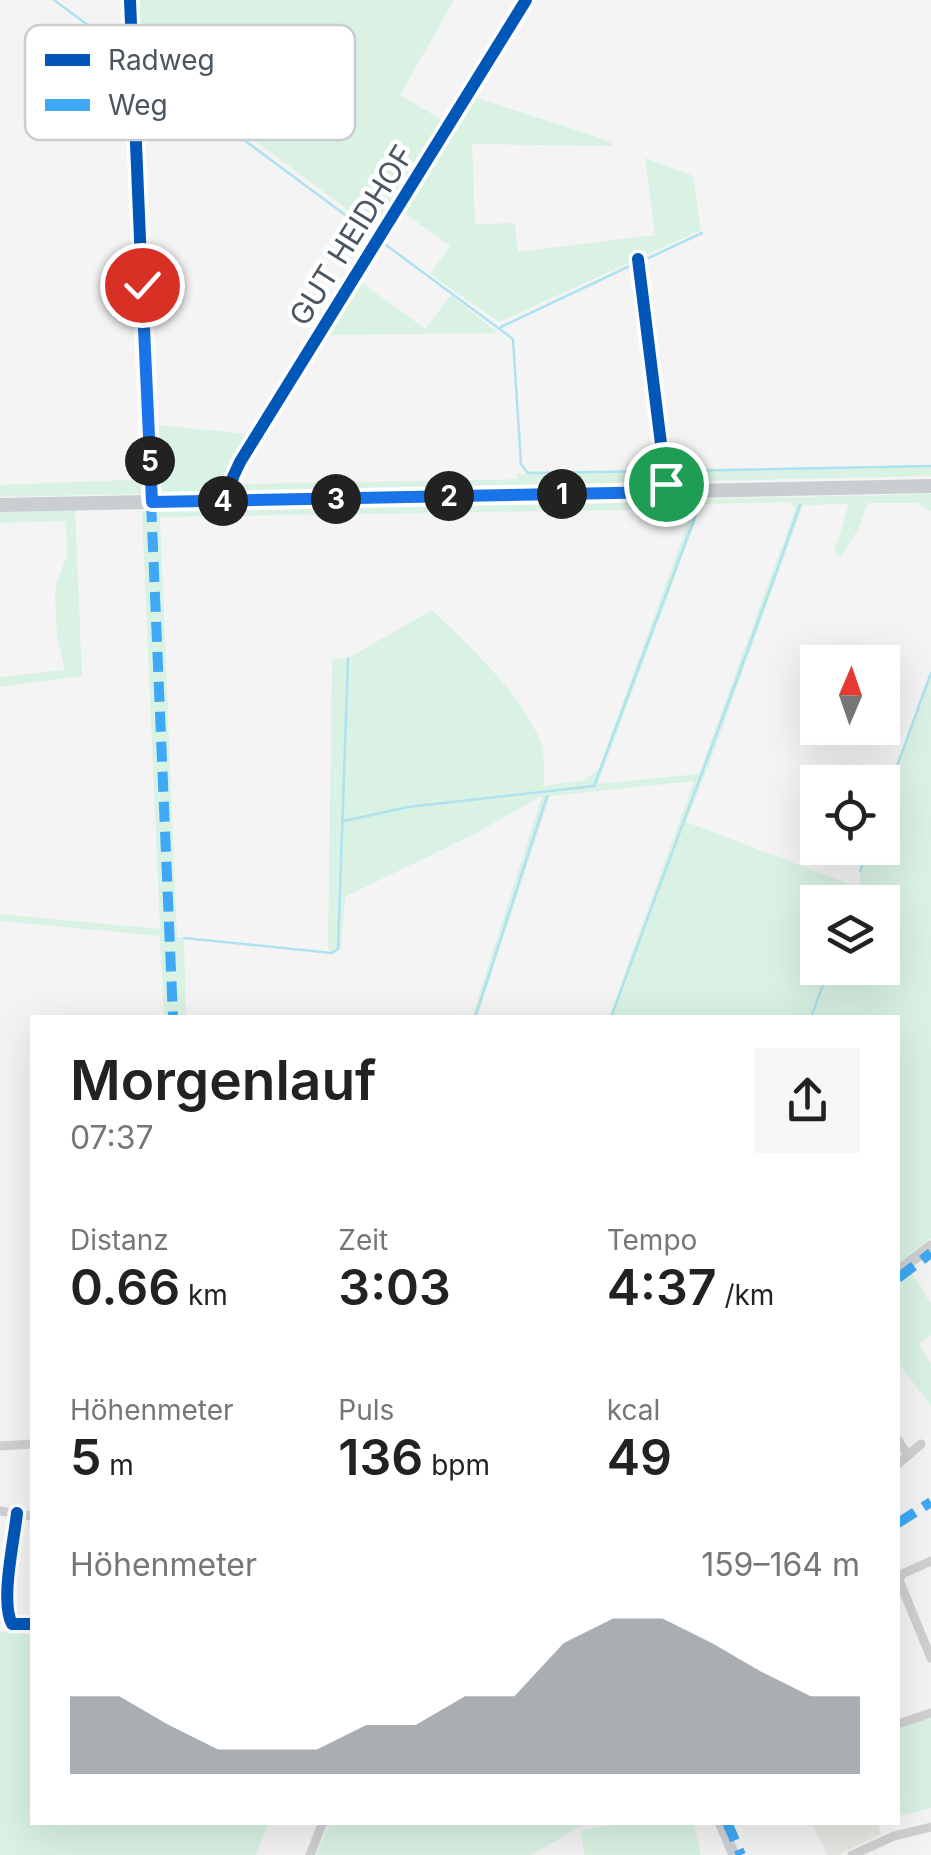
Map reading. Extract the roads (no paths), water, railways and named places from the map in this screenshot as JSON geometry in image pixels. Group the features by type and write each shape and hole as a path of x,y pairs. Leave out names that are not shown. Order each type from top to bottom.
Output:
{"main road":[{"path":"0,505 931,486"}],"street":[{"path":"130,0 131,25"},
{"name":"GUT HEIDHOF","path":"229,501 240,462 526,0"},
{"path":"136,140 152,502"},
{"path":"638,259 667,492"},
{"path":"900,1269 931,1246"},
{"path":"900,1443 908,1455"},
{"path":"0,1446 30,1444"},
{"path":"900,1462 921,1444"},
{"path":"0,1510 30,1516"},
{"path":"17,1514 3,1589 9,1621 30,1624"},
{"path":"900,1578 931,1561"},
{"path":"900,1582 927,1634 931,1658"},
{"path":"900,1723 931,1712"},
{"path":"310,1855 322,1825"},
{"path":"721,1825 734,1855"},
{"path":"852,1855 884,1840 931,1827"}],"waterway":[{"path":"54,0 88,25"},
{"path":"244,140 371,234"},
{"path":"642,261 702,233"},
{"path":"386,245 513,339 521,464 528,473 658,471"},
{"path":"501,327 634,264"},
{"path":"672,471 931,466"},
{"path":"612,1015 800,505"},
{"path":"344,821 408,807 594,786 698,509"},
{"path":"184,938 332,953 338,949 348,658"},
{"path":"897,765 931,673"},
{"path":"476,1015 547,796"},
{"path":"860,871 862,865"},
{"path":"812,1015 823,985"}]}
